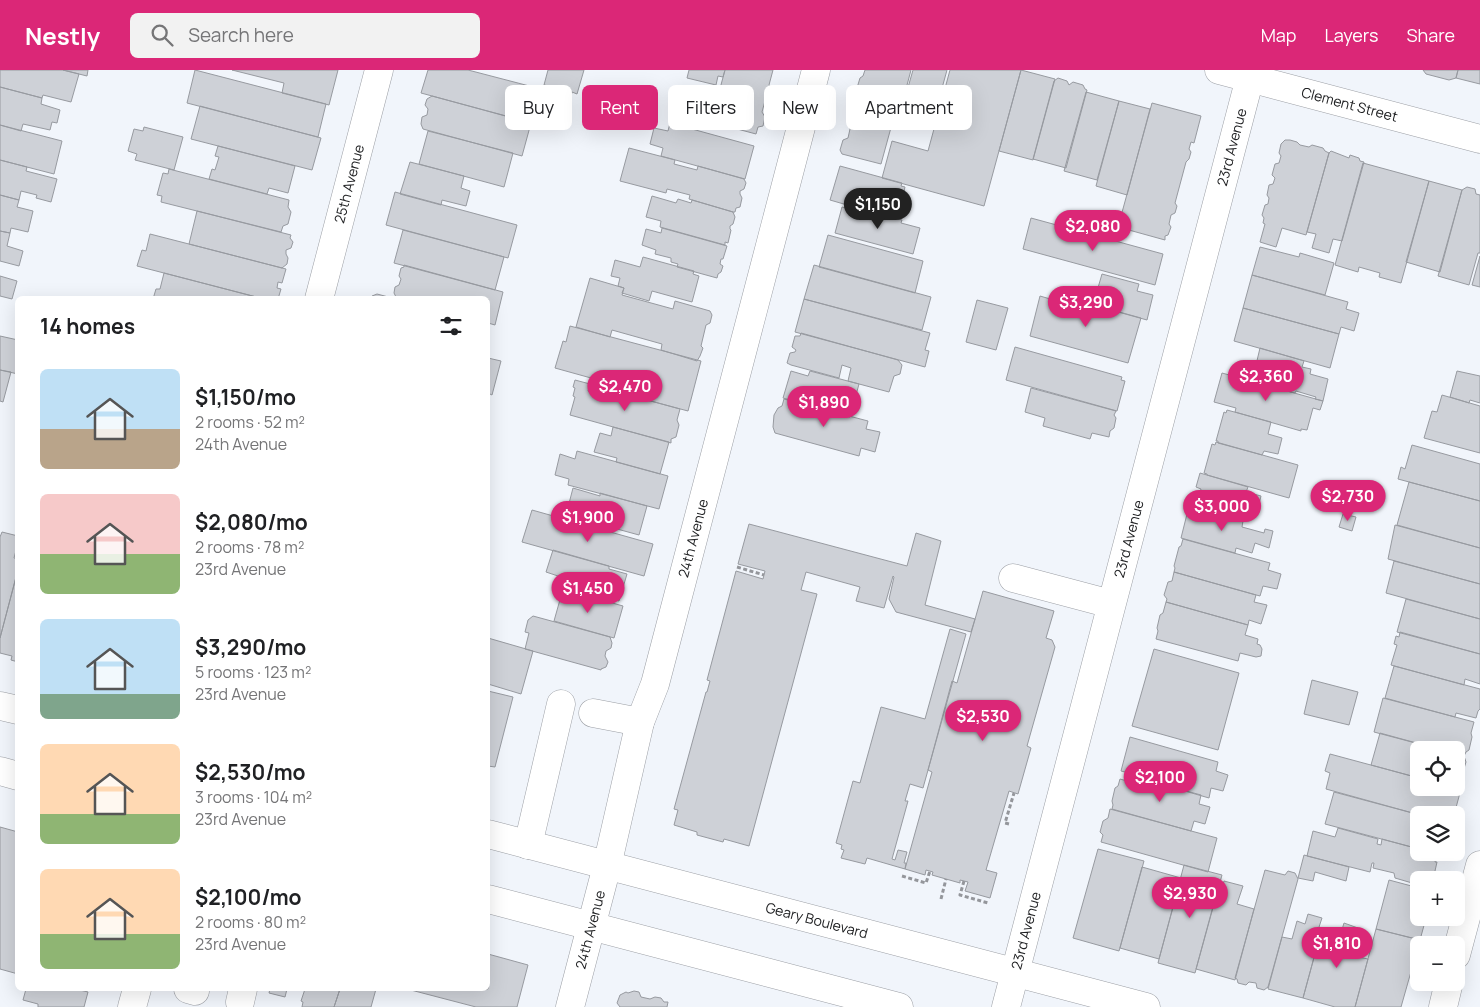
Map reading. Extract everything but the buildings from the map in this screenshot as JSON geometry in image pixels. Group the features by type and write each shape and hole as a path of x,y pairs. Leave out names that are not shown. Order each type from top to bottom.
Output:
{"street":[{"name":"25th Avenue","path":"320,296 379,70"},
{"name":"24th Avenue","path":"570,1007 607,866 640,722 655,684 816,70"},
{"name":"Clement Street","path":"1218,70 1251,74 1480,139"},
{"name":"23rd Avenue","path":"1006,1007 1251,74"},
{"path":"1013,578 1112,604"},
{"path":"528,845 561,704"},
{"path":"0,706 15,709"},
{"path":"593,713 640,722"},
{"path":"0,771 15,775"},
{"name":"Geary Boulevard","path":"490,835 1146,1007"},
{"path":"1461,936 1480,865"},
{"path":"490,900 899,1007"},
{"path":"132,1007 136,991"},
{"path":"1443,1007 1447,991"}],"path":[{"path":"737,567 764,575"},
{"path":"1009,824 1005,823 1014,793"},
{"path":"902,876 926,883 930,871"},
{"path":"941,899 946,879"},
{"path":"964,881 960,895 988,903"}]}
